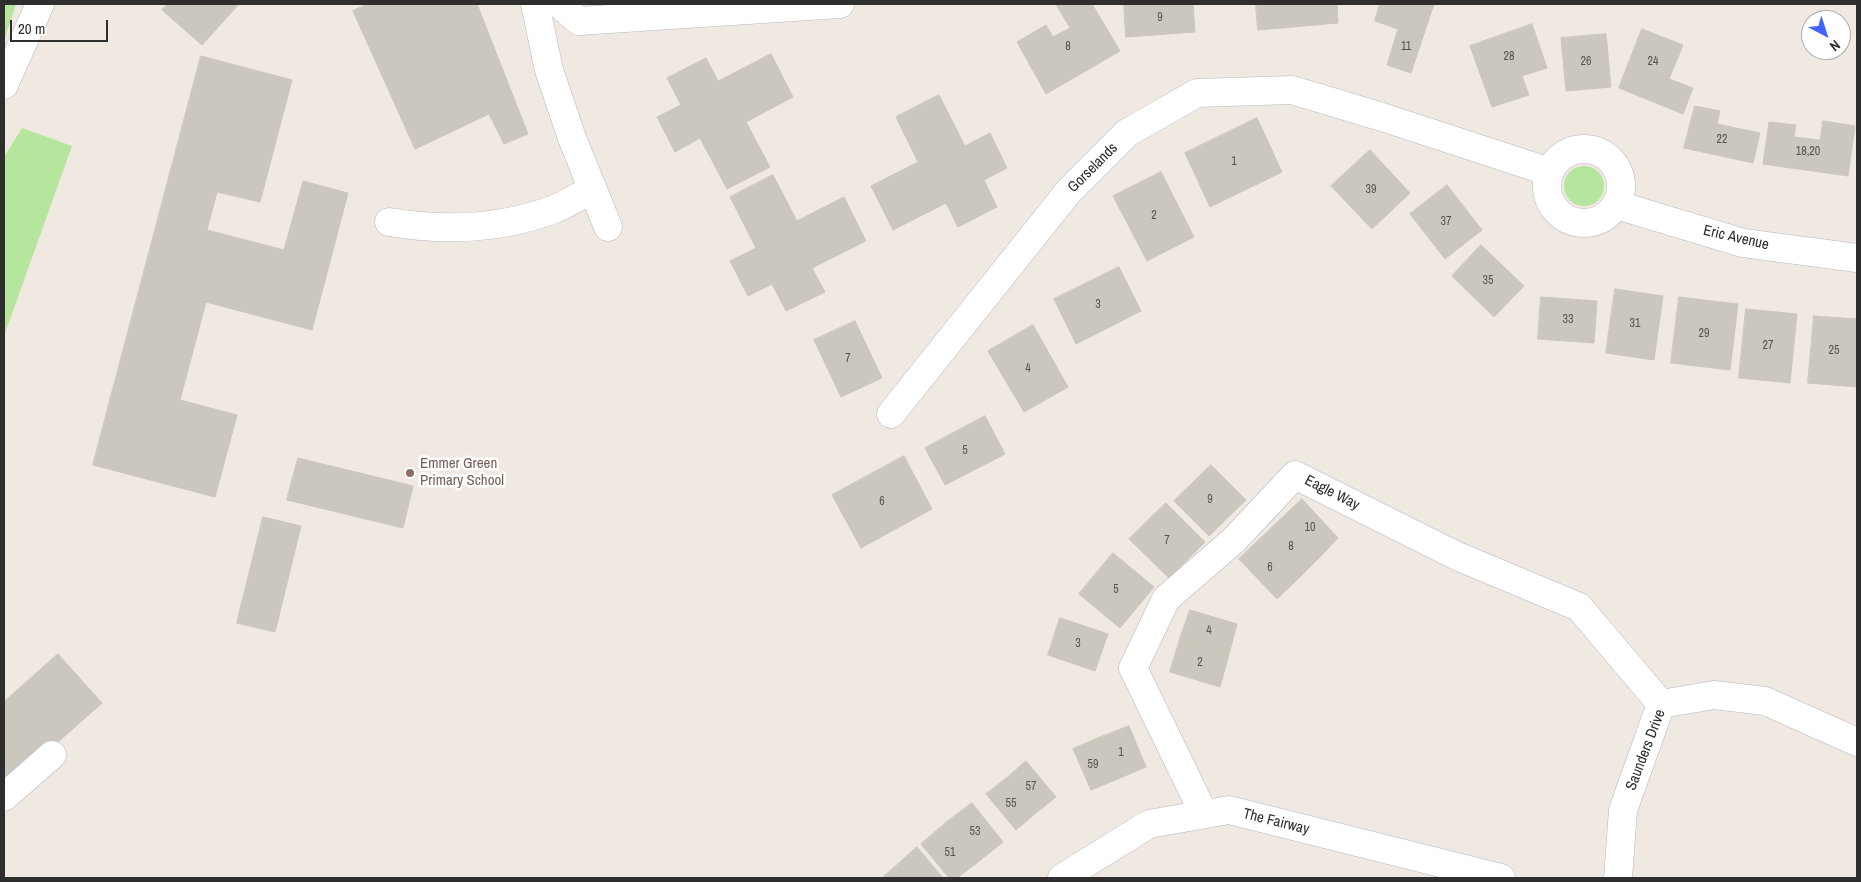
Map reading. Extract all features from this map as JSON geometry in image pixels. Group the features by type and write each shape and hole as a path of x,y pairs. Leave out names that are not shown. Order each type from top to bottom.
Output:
{"street":[{"path":"4,85 40,4"},
{"path":"535,4 549,70 572,138 608,227"},
{"path":"559,4 579,21 840,4"},
{"name":"Gorselands","path":"891,414 1069,191 1127,133 1197,93 1292,90 1382,117 1550,172"},
{"path":"1589,149 1601,152 1618,169 1622,181 1621,193 1617,204 1609,214 1598,221 1586,224 1574,222 1563,217 1554,208 1548,197 1547,185 1550,172 1556,162 1565,154 1589,149"},
{"path":"389,222 415,226 454,227 522,219 553,210 593,189"},
{"name":"Eric Avenue","path":"1617,204 1742,243 1857,258"},
{"name":"Eagle Way","path":"1204,814 1133,668 1166,599 1234,540 1295,475 1457,556 1580,607 1661,704"},
{"name":"Saunders Drive","path":"1618,878 1623,810 1661,704 1714,695 1765,701 1857,742"},
{"path":"4,797 52,755"},
{"name":"The Fairway","path":"1062,878 1148,824 1229,810 1501,878"}],"green space":[{"path":"4,4 16,4 4,41"},
{"path":"22,128 72,146 4,336 4,157"},
{"path":"1588,166 1595,169 1601,175 1604,186 1603,194 1595,203 1588,206 1580,206 1573,203 1565,194 1564,182 1567,175 1576,167"}],"building":[{"path":"168,4 239,4 202,45 162,10"},
{"path":"368,4 477,4 528,134 504,144 489,114 415,149 353,11"},
{"path":"1056,4 1092,4 1120,51 1046,94 1017,42 1046,25 1053,37 1070,28"},
{"path":"1124,4 1193,4 1195,32 1126,37"},
{"path":"1256,4 1337,4 1338,23 1258,30"},
{"path":"1380,4 1434,4 1411,73 1387,65 1398,29 1375,21"},
{"path":"1532,24 1547,68 1522,76 1529,95 1492,107 1470,46"},
{"path":"1642,29 1683,45 1669,79 1693,88 1683,114 1619,88"},
{"path":"1606,34 1611,87 1566,91 1561,38"},
{"path":"771,54 793,97 746,122 770,167 727,189 700,138 675,152 657,117 681,105 667,78 706,58 718,81"},
{"path":"201,56 292,80 260,202 217,192 207,230 284,250 303,181 348,193 312,330 206,302 180,400 237,415 215,497 93,465"},
{"path":"939,95 965,146 990,133 1007,168 984,180 997,207 958,227 946,203 893,230 871,186 918,162 896,117"},
{"path":"1695,106 1720,111 1717,124 1760,133 1753,163 1684,148"},
{"path":"1257,118 1282,172 1210,207 1185,153"},
{"path":"1823,121 1855,126 1848,176 1763,164 1769,122 1796,125 1794,137 1820,140"},
{"path":"1370,150 1410,193 1372,229 1331,186"},
{"path":"1161,172 1194,237 1147,261 1113,196"},
{"path":"773,175 797,221 844,197 866,241 812,268 825,292 786,311 772,284 748,296 730,261 756,248 730,197"},
{"path":"1447,185 1482,230 1445,259 1410,214"},
{"path":"1481,245 1524,286 1494,317 1452,276"},
{"path":"1119,267 1141,311 1076,344 1054,299"},
{"path":"1615,289 1663,296 1654,360 1606,353"},
{"path":"1541,297 1597,301 1594,343 1538,339"},
{"path":"1679,297 1738,304 1730,370 1671,363"},
{"path":"1746,309 1797,314 1790,383 1739,378"},
{"path":"1814,316 1857,319 1857,387 1808,383"},
{"path":"855,321 882,378 841,397 814,340"},
{"path":"1033,325 1068,387 1024,412 988,351"},
{"path":"985,416 1005,454 945,485 925,448"},
{"path":"904,456 932,509 861,548 832,495"},
{"path":"298,458 413,486 403,528 287,500"},
{"path":"1211,465 1246,500 1209,536 1174,501"},
{"path":"1302,499 1338,538 1320,557 1282,518"},
{"path":"1166,503 1205,542 1169,578 1129,539"},
{"path":"263,517 301,526 275,632 237,623"},
{"path":"1282,518 1320,557 1301,576 1262,537"},
{"path":"1262,537 1301,576 1277,599 1239,559"},
{"path":"1113,553 1154,587 1120,628 1079,594"},
{"path":"1190,610 1237,624 1229,654 1180,639"},
{"path":"1060,618 1108,634 1095,671 1048,655"},
{"path":"1180,639 1229,654 1220,687 1170,672"},
{"path":"58,654 102,703 4,790 4,702"},
{"path":"1129,726 1146,767 1113,781 1096,739"},
{"path":"1096,739 1113,781 1091,790 1073,749"},
{"path":"1026,761 1056,797 1036,813 1007,778"},
{"path":"1007,778 1036,813 1016,830 986,794"},
{"path":"972,803 1003,842 978,862 947,822"},
{"path":"947,822 978,862 957,878 949,878 921,844"},
{"path":"917,847 943,878 907,878 896,866"},
{"path":"896,866 907,878 882,878"}],"place":[{"name":"Emmer Green Primary School","path":"410,473"}]}
